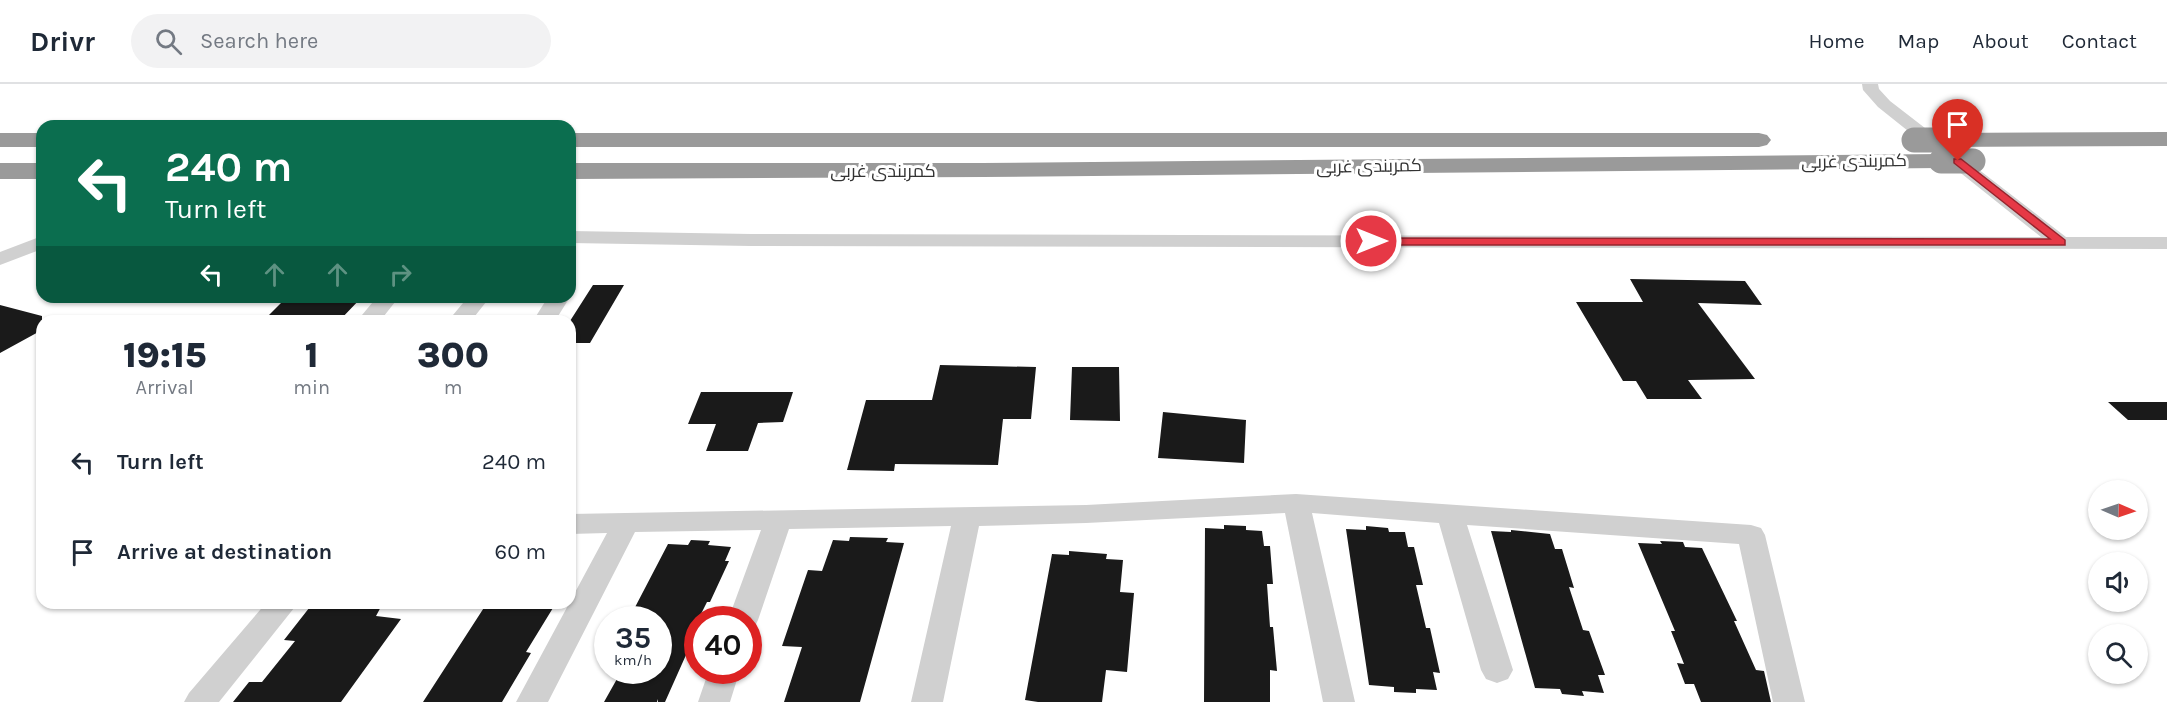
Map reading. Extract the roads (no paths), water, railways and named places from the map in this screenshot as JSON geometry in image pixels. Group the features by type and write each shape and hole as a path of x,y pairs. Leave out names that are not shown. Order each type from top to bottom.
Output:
{"highway":[{"name":"کمربندی غربی","path":"576,171 982,170 1940,150 2167,139"},
{"path":"0,140 36,140"},
{"name":"کمربندی غربی","path":"576,140 1783,140"},
{"name":"کمربندی غربی","path":"1831,140 1914,140 1973,160 2167,160"},
{"path":"0,171 36,171"}],"street":[{"path":"1870,84 1871,90 1884,104 2055,238"},
{"path":"576,229 755,232 2055,238 2167,243"},
{"path":"576,237 775,240 2055,238 2167,233"},
{"path":"0,259 36,244"},
{"path":"373,315 383,303"},
{"path":"464,315 474,303"},
{"path":"1296,503 1339,702"},
{"path":"576,524 1086,514 1296,503 1751,535 1789,702"},
{"path":"1450,514 1497,670"},
{"path":"927,702 967,516"},
{"path":"748,606 778,520"},
{"path":"532,702 626,523"},
{"path":"200,702 278,609"},
{"path":"714,702 720,684"}]}
